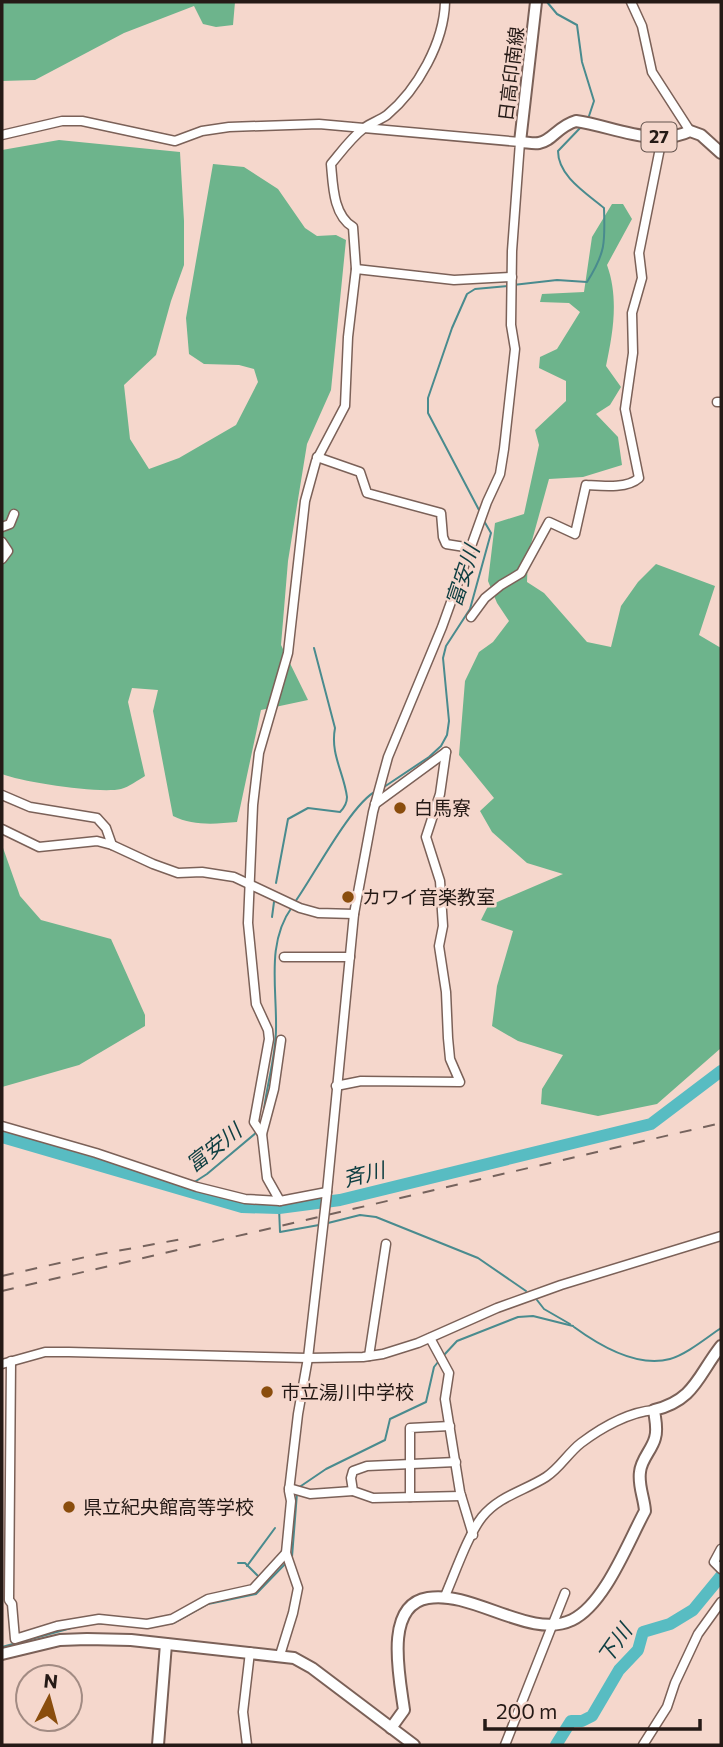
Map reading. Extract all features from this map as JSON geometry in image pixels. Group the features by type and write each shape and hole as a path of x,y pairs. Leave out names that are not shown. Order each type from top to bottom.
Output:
{"main road":[{"name":"日高印南線","path":"536,2 520,142 541,143 564,124 584,122 662,138 678,137 690,131"},
{"name":"27","path":"690,131 701,135 721,153"},
{"path":"391,1728 404,1710 398,1657 400,1623 403,1615 416,1600 445,1595 531,1621 553,1624 575,1618 591,1606 645,1511 639,1490 639,1473 655,1440 657,1430 654,1410 680,1401 698,1381 721,1346"},
{"path":"2,1654 60,1640 92,1639 294,1658 312,1668 414,1745"},
{"path":"158,1745 166,1644"}],"street":[{"path":"262,1134 254,1122 269,1039 268,1030 256,1004 248,923 251,822 259,753 288,653 305,501 317,457 345,406 348,337 356,269 353,227 344,222 333,192 331,164 365,128 385,116 411,90 438,36 445,2"},
{"path":"631,2 642,26 652,72 690,131"},
{"path":"2,135 62,121 82,121 175,141 202,131 237,126 319,124 520,142 511,290 511,325 515,349 500,474 382,777 354,914 327,1192 308,1358 289,1488 291,1501 286,1553 298,1588 280,1656"},
{"path":"471,617 485,598 521,573 549,522 575,534 586,485 608,486 635,482 639,478 625,409 633,353 632,313 642,278 639,253 662,138"},
{"path":"356,269 454,280 512,277"},
{"path":"317,457 360,472 367,493 441,513 446,544 471,548"},
{"path":"2,527 10,524 14,514"},
{"path":"2,542 8,551 2,559"},
{"path":"336,1086 361,1081 460,1082 450,1059 446,992 439,946 443,926 440,881 426,837 440,794 446,752 374,806"},
{"path":"2,795 30,807 97,818 106,828 112,845"},
{"path":"2,829 39,847 97,841 178,873 202,872 234,877 300,908 318,913 354,914"},
{"path":"284,957 350,957"},
{"path":"280,1201 267,1178 262,1134 274,1089 281,1040"},
{"path":"2,1126 197,1187 245,1199 280,1201 327,1192"},
{"path":"2,1364 45,1352 308,1358 369,1356 430,1338 497,1308 548,1290 721,1236"},
{"path":"369,1356 386,1244"},
{"path":"430,1338 449,1373 445,1399 461,1496 473,1535"},
{"path":"11,1361 6,1563 15,1639 57,1626 91,1621 147,1624 172,1619 208,1599 253,1589 286,1553"},
{"path":"445,1595 481,1518 501,1499 549,1475 580,1444 638,1412 654,1410"},
{"path":"410,1497 410,1428 450,1426"},
{"path":"353,1491 353,1471 367,1466 456,1462"},
{"path":"289,1488 310,1494 353,1491 373,1498 461,1496"},
{"path":"721,1549 714,1562 721,1569"},
{"path":"505,1745 565,1594"},
{"path":"643,1745 667,1707 674,1683 698,1634 721,1602"},
{"path":"91,1621 92,1639"},
{"path":"247,1745 243,1712 250,1653"}],"green space":[{"path":"2,2 235,2 233,25 216,27 203,24 194,6 124,33 35,80 2,81"},
{"path":"59,140 180,152 184,265 156,355 124,385 130,439 149,469 179,458 236,425 258,382 254,369 239,365 204,364 189,354 186,318 213,164 244,167 278,189 305,228 317,236 336,235 346,240 331,390 307,444 288,561 281,645 308,700 261,710 237,822 196,823 173,816 153,711 158,690 132,688 128,702 145,776 130,785 111,790 79,789 2,774 2,150"},
{"path":"612,204 623,204 632,219 607,265 614,303 613,328 606,366 621,387 610,405 596,414 618,437 622,465 583,477 549,479 528,555 527,582 544,593 587,642 611,647 621,606 638,582 656,564 715,586 699,635 721,648 721,1048 657,1104 598,1116 541,1104 542,1089 563,1055 518,1041 492,1026 497,986 513,931 481,920 488,906 563,874 527,863 492,832 480,811 494,798 459,755 465,681 479,652 493,642 509,621 497,603 488,581 495,523 524,514 539,445 535,430 566,401 566,381 539,368 540,357 557,349 580,312 569,303 540,302 542,294 584,292 592,237"},
{"path":"2,845 20,896 41,920 111,939 145,1015 145,1026 79,1065 2,1087"}],"waterway":[{"name":"富安川","path":"547,2 557,14 577,25 582,62 594,101 588,119"},
{"name":"富安川","path":"513,285 557,280 587,282 598,263 604,238 604,208 568,176 559,160 558,151 582,126"},
{"name":"富安川","path":"479,510 428,413 428,398 452,328 467,294 475,289 508,286"},
{"name":"富安川","path":"384,787 429,757 441,746 447,735 449,721 443,658 446,646 470,609 491,533 484,521"},
{"path":"276,883 288,819 308,808 340,812 347,799 334,746 335,728 314,648"},
{"name":"富安川","path":"295,902 344,825 366,798 376,791"},
{"path":"272,917 274,902"},
{"name":"富安川","path":"264,1110 276,1039 276,951 284,921 292,907"},
{"name":"斉川","path":"2,1137 242,1207 279,1208 340,1200 651,1124 721,1071"},
{"name":"富安川","path":"193,1183 257,1132"},
{"path":"279,1208 280,1232 319,1225"},
{"path":"328,1223 360,1215 376,1217 478,1258 526,1291"},
{"path":"537,1300 544,1309 570,1324"},
{"path":"444,1355 457,1341 518,1317 533,1316 573,1326"},
{"path":"574,1327 619,1354 657,1361 683,1353 721,1328"},
{"path":"298,1488 326,1469 385,1440 390,1419 426,1402 434,1367 438,1362"},
{"path":"292,1557 297,1493"},
{"path":"247,1566 275,1528"},
{"path":"238,1563 245,1563 259,1577"},
{"path":"146,1627 174,1623 208,1604 256,1594 286,1563"},
{"name":"下川","path":"556,1745 571,1721 582,1721 592,1716 619,1670 638,1650 643,1632 670,1624 693,1610 721,1576"},
{"path":"94,1623 106,1624"},
{"path":"2,1647 75,1627"}],"railway":[{"path":"2,1291 721,1123"},
{"path":"2,1276 182,1239"}],"place":[{"name":"白馬寮","path":"400,808"},
{"name":"カワイ音楽教室","path":"348,897"},
{"name":"市立湯川中学校","path":"267,1392"},
{"name":"県立紀央館高等学校","path":"69,1507"}]}
